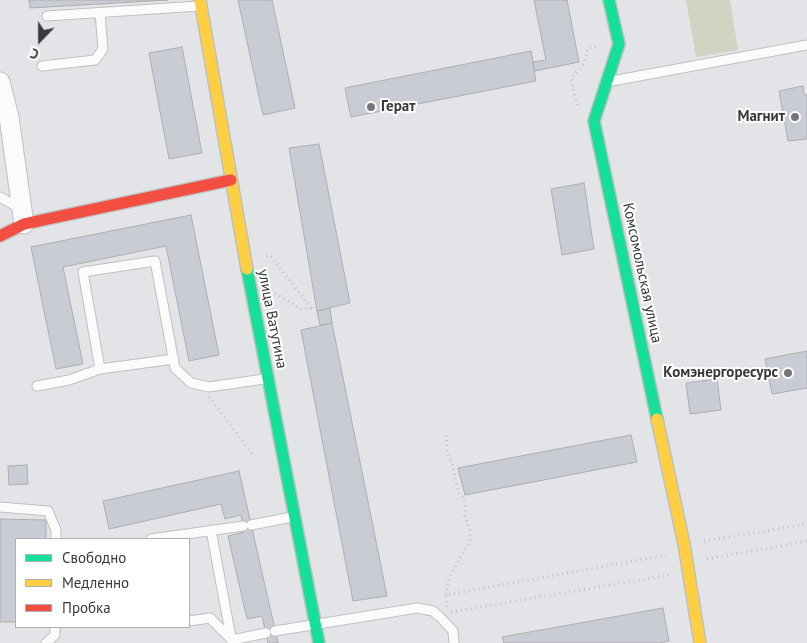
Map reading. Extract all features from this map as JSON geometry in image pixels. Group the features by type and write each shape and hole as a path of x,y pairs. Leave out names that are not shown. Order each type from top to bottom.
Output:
{"street":[{"name":"Комсомольская улица","path":"610,0 619,44 594,121 684,544 700,643"},
{"name":"улица Ватутина","path":"201,3 231,180 319,643"},
{"path":"0,82 9,117 23,217"},
{"path":"0,236 23,217 231,180"}],"lane":[{"path":"47,16 201,3"},
{"path":"42,66 95,60 103,49 100,13"},
{"path":"606,82 807,45"},
{"path":"0,197 23,217"},
{"path":"100,369 83,272 155,261 175,368 191,383 209,387 268,378"},
{"path":"37,386 69,380 100,369 174,359"},
{"path":"0,507 48,511 56,530 56,538"},
{"path":"158,538 294,516"},
{"path":"211,530 232,641"},
{"path":"232,641 270,632 417,608 433,611 440,617 453,632 454,643"},
{"path":"190,621 210,618 232,641"},
{"path":"46,643 55,635 55,628"}],"path":[{"path":"266,256 271,256 311,308 301,309 273,292"},
{"path":"200,386 253,454"},
{"path":"446,436 447,451 453,466 456,487 458,493 464,498 470,541 447,584 448,612 675,574"},
{"path":"684,544 807,524"},
{"path":"687,562 807,540"},
{"path":"446,595 670,554"}],"green space":[{"path":"686,0 730,0 738,50 696,57"}],"building":[{"path":"29,0 168,0 30,8"},
{"path":"238,0 272,0 295,108 263,115"},
{"path":"534,0 567,0 579,62 535,71 533,62 546,60"},
{"path":"182,47 202,153 169,159 149,53"},
{"path":"531,51 536,81 351,117 345,88"},
{"name":"Магнит","path":"803,86 804,95 807,94 807,139 788,141 779,91"},
{"path":"319,144 350,303 317,311 289,148"},
{"path":"584,183 594,249 562,255 551,189"},
{"path":"191,215 219,355 189,361 166,246 63,267 83,364 56,369 31,247"},
{"path":"330,308 332,323 320,325 317,311"},
{"path":"332,323 387,596 353,601 301,330"},
{"name":"Комэнергоресурс","path":"807,351 807,388 772,394 765,359"},
{"path":"717,379 721,410 690,414 686,383"},
{"path":"631,435 637,462 465,495 458,468"},
{"path":"27,465 28,484 9,485 8,466"},
{"path":"239,471 278,643 268,643 262,616 247,619 228,536 244,532 241,515 225,519 221,504 109,529 103,501"},
{"path":"0,519 46,520 46,538 15,538 15,622 0,622"},
{"path":"663,608 669,641 659,643 504,643 502,637"}],"traffic: fast":[{"path":"609,0 619,44 594,121 657,419"},
{"path":"247,269 319,643"}],"traffic: slow":[{"path":"200,0 247,269"},
{"path":"657,419 684,544 700,643"}],"traffic: jam":[{"path":"0,236 24,224 231,180"}],"place":[{"name":"Герат","path":"371,107"},
{"name":"Магнит","path":"795,117"},
{"name":"Комэнергоресурс","path":"788,373"}]}
